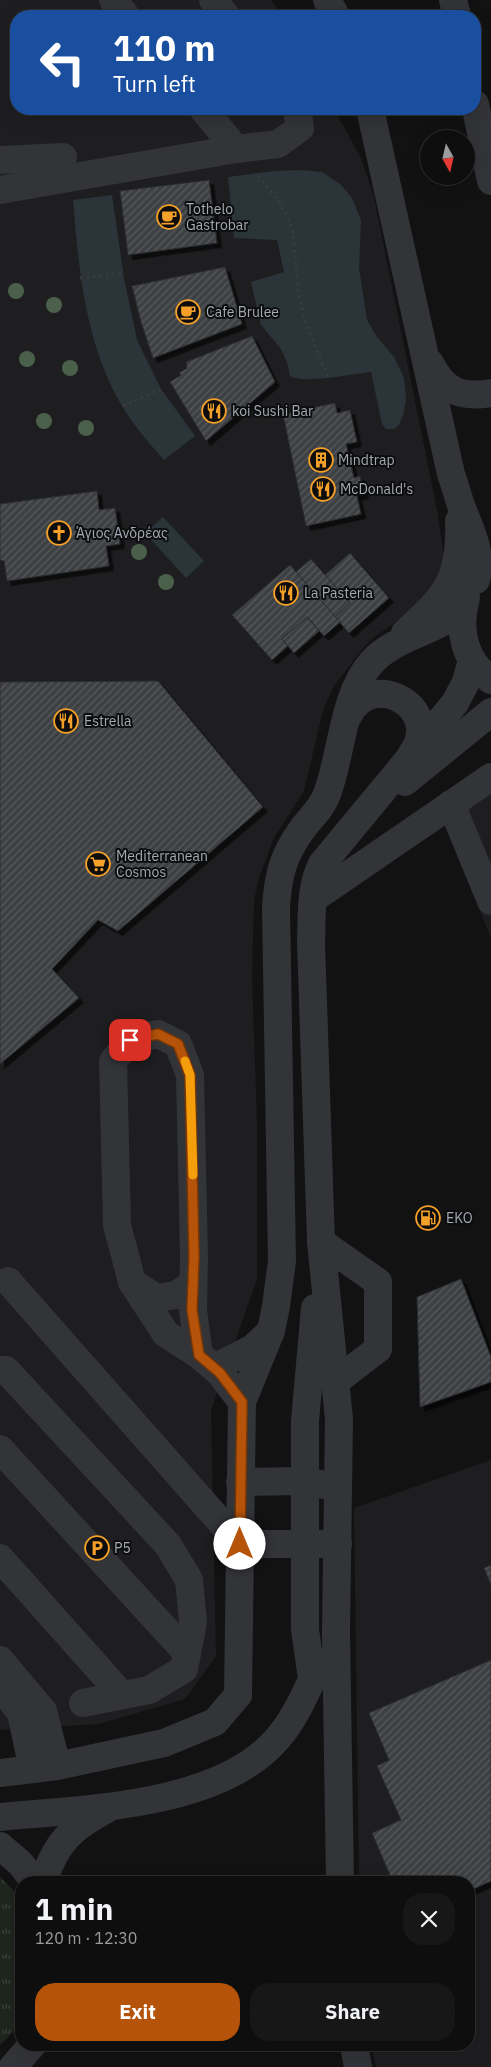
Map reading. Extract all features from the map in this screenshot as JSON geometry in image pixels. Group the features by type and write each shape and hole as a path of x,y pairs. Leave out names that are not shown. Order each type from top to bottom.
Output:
{"street":[{"path":"113,0 121,10"},
{"path":"213,0 221,10"},
{"path":"208,115 236,149"},
{"path":"0,190 236,149 278,144 300,128 298,115"},
{"path":"371,115 424,353 461,504 476,544 483,573 466,597 461,629 469,655 482,673 491,680"},
{"path":"477,115 491,181"},
{"path":"0,160 63,157"},
{"path":"424,353 443,384 456,392 473,396 491,393"},
{"path":"461,504 472,524 491,540"},
{"path":"0,1773 45,1767 164,1743 215,1722 238,1695 242,1402 271,1331 282,1262 277,887 280,868 286,854 320,808 327,793 346,719 360,679 373,661 390,649 448,588 458,558 461,504"},
{"path":"390,649 439,626 463,608"},
{"path":"390,649 439,643 469,655"},
{"path":"340,1876 336,1632 339,1419 320,1242 311,942 313,899 316,878 322,864 455,703 466,682 469,655"},
{"path":"346,719 353,706 373,694 386,694 398,697 409,704 416,714 420,725 416,749 410,757"},
{"path":"357,820 491,712"},
{"path":"313,899 491,777"},
{"path":"451,804 491,901"},
{"path":"199,1355 192,1310 190,1075 178,1044 158,1034 130,1040 113,1061 117,1225 132,1282 166,1334 199,1355 220,1373 242,1402"},
{"path":"320,1242 378,1282 378,1349 335,1382"},
{"path":"312,1678 305,1630 305,1421 320,1242"},
{"path":"8,1281 240,1544 338,1544"},
{"path":"132,1282 156,1298 177,1295 193,1283"},
{"path":"220,1373 220,1365 253,1348 271,1331"},
{"path":"0,1370 6,1370 168,1545 189,1580 193,1622 184,1669 149,1690 83,1703"},
{"path":"0,1449 187,1653"},
{"path":"240,1482 306,1481 338,1487"},
{"path":"0,1558 122,1695"},
{"path":"0,1818 140,1803 170,1796 227,1776 253,1760 276,1740 292,1721 336,1632"},
{"path":"0,1660 45,1767"},
{"path":"0,1686 21,1712"},
{"path":"45,1876 57,1848 67,1836 80,1824 113,1806"},
{"path":"0,1846 20,1863 30,1876"},
{"path":"13,2067 27,2051"},
{"path":"355,2051 358,2067"}],"path":[{"path":"256,174 280,203 288,218 293,233 298,289 305,321 328,377"},
{"path":"80,278 123,273"},
{"path":"122,406 161,389"}],"shaded area":[{"name":"Mediterranean Cosmos","path":"0,0 271,0 278,10 10,10 10,115 337,115 361,158 374,197 437,510 444,556 435,587 399,620 374,637 363,648 334,686 323,710 304,791 274,838 259,878 254,901 252,977 257,1123 257,1279 211,1410 216,1656 185,1699 99,1724 0,1730"},
{"path":"301,170 322,172 340,184 352,198 361,220 359,268 367,320 377,337 394,357 404,378 406,400 399,425 394,429 386,429 382,424 371,372 317,379 290,376 287,362 281,349 261,325 251,282 284,272 277,240 234,238 228,177 274,171"},
{"path":"112,195 124,278 137,340 161,389 195,436 164,460 147,441 122,406 100,357 86,306 81,280 73,200"},
{"path":"163,517 204,561 186,578 145,533"},
{"path":"491,792 491,938 445,824"},
{"path":"491,1460 491,2067 376,2067 372,2051 475,2051 475,1876 359,1876 354,1508"}],"green space":[{"path":"0,1877 15,1894 15,2028 0,2045"}],"building":[{"name":"Tothelo Gastrobar","path":"209,180 217,243 128,255 120,191"},
{"name":"Cafe Brulee","path":"225,267 242,324 153,358 132,286"},
{"name":"koi Sushi Bar","path":"252,336 275,382 206,441 170,382 181,375 179,373 187,368 186,362"},
{"name":"Mindtrap","path":"335,403 337,413 350,410 357,442 346,444 354,478 360,476 364,494 357,496 361,514 306,526 283,414"},
{"name":"Άγιος Ανδρέας","path":"97,491 99,510 115,508 120,544 106,546 109,566 7,581 4,561 0,560 0,504"},
{"path":"350,553 389,598 349,633 335,617 350,603 325,575"},
{"path":"311,559 350,603 335,617 296,572"},
{"name":"La Pasteria","path":"290,565 340,622 324,636 307,617 282,639 288,646 272,660 232,615"},
{"path":"307,617 319,631 294,653 282,639"},
{"name":"Mediterranean Cosmos","path":"158,681 263,807 118,931 98,920 52,969 79,998 0,1064 0,682"},
{"path":"461,1279 491,1357 491,1382 420,1407 417,1297"},
{"path":"491,1565 491,1585 484,1568"},
{"path":"491,1660 491,1881 475,1888 475,1876 390,1876 372,1833 401,1820 377,1766 389,1760 369,1713"}],"slow traffic":[{"path":"185,1061 190,1075 193,1175"}],"place":[{"name":"Tothelo Gastrobar","path":"169,217"},
{"name":"Cafe Brulee","path":"188,312"},
{"name":"koi Sushi Bar","path":"214,411"},
{"name":"Mindtrap","path":"321,460"},
{"name":"McDonald's","path":"323,489"},
{"name":"Άγιος Ανδρέας","path":"59,533"},
{"name":"La Pasteria","path":"286,593"},
{"name":"Estrella","path":"66,721"},
{"name":"Mediterranean Cosmos","path":"98,864"},
{"name":"EKO","path":"428,1218"},
{"name":"P5","path":"97,1548"}],"route":[{"path":"130,1040 158,1034 178,1044 190,1075 194,1257 192,1310 199,1355 220,1373 242,1402 240,1544"}]}
